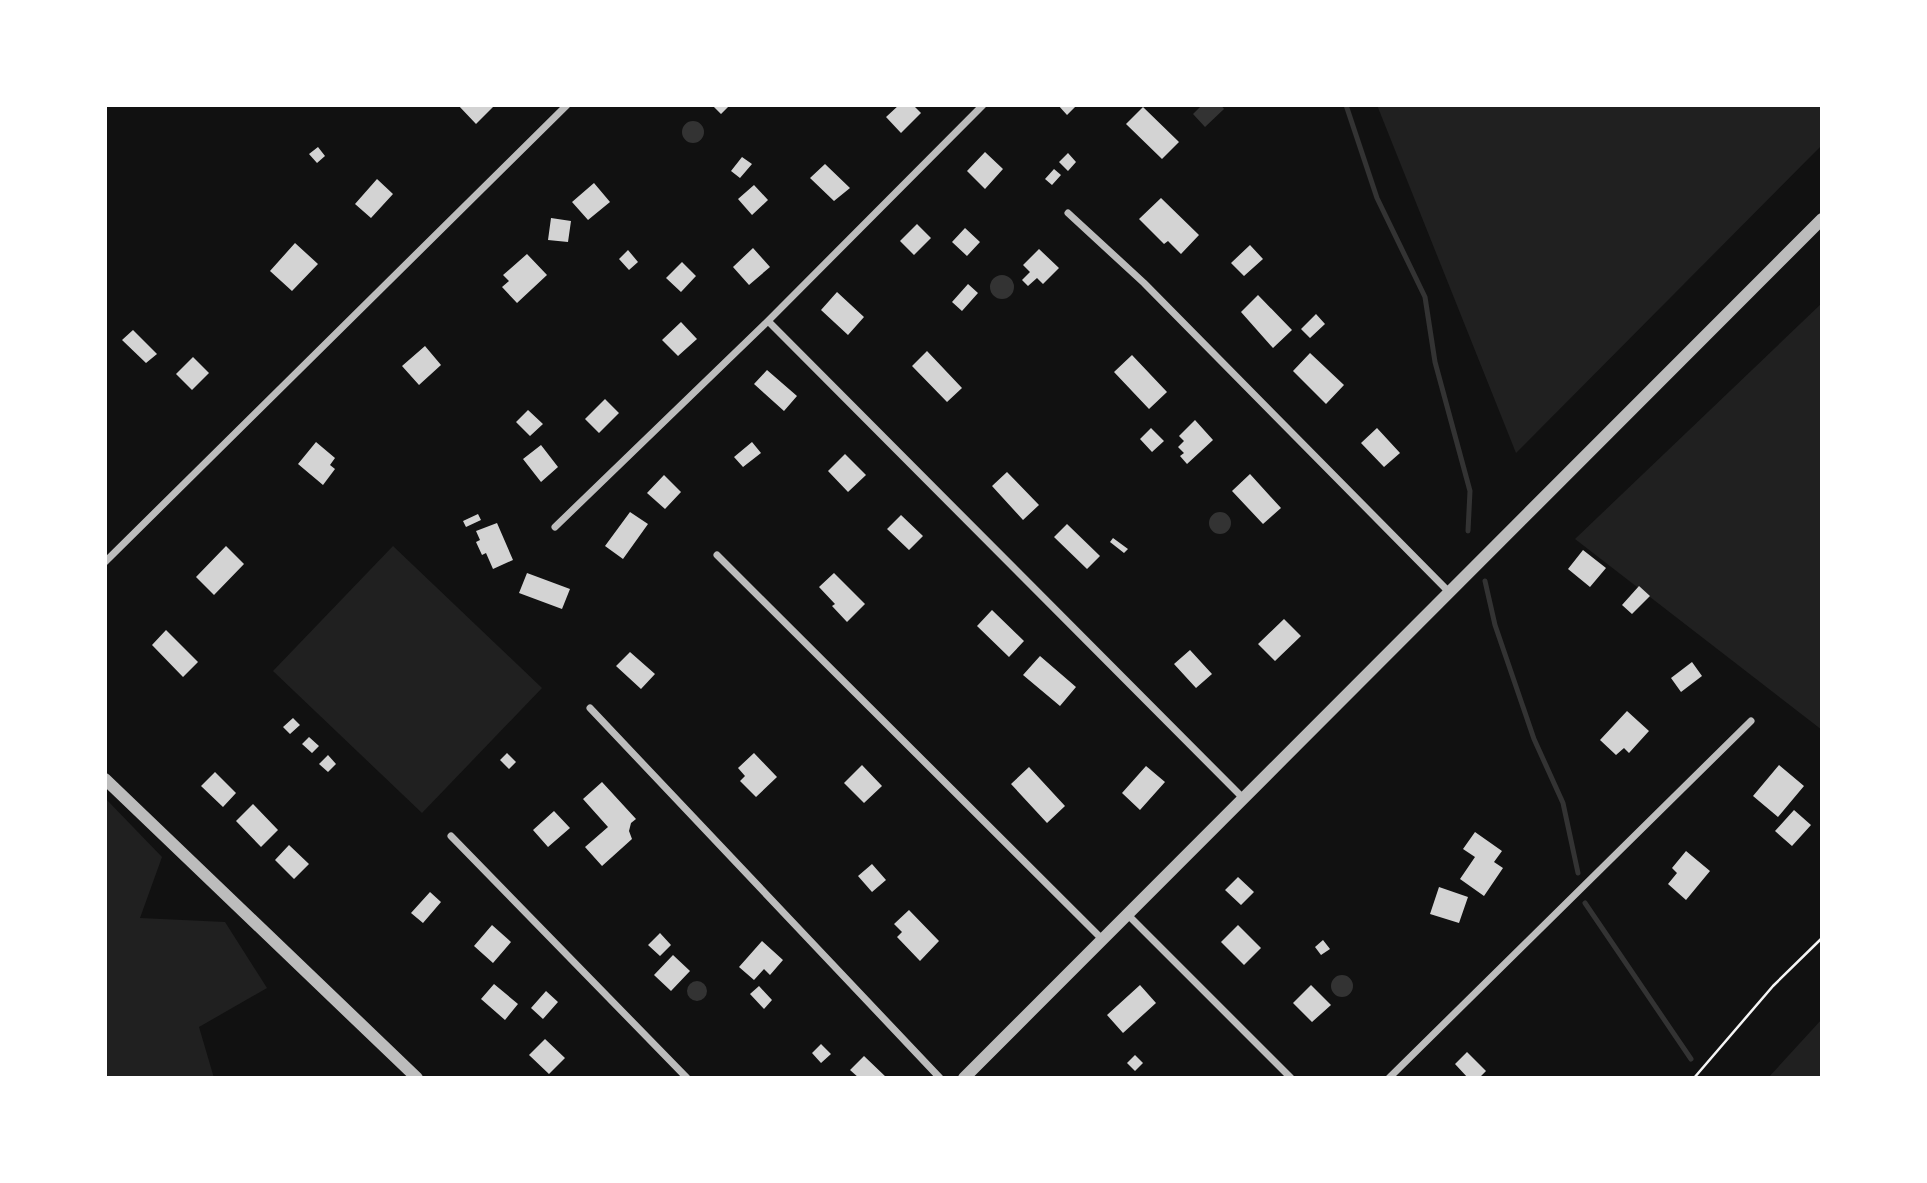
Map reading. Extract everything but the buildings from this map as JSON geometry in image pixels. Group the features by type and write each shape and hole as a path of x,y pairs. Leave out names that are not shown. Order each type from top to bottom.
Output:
{"street":[{"path":"105,562 567,105"},
{"path":"555,527 768,321 983,105"},
{"path":"1068,213 1144,283 1450,592"},
{"path":"964,1078 1822,219"},
{"path":"768,321 1244,798"},
{"path":"717,555 1102,940"},
{"path":"590,708 940,1078"},
{"path":"1389,1078 1751,721"},
{"path":"105,779 417,1078"},
{"path":"451,836 687,1078"},
{"path":"1128,915 1291,1078"}],"path":[{"path":"1694,1078 1766,993 1822,938"}],"shaded area":[{"path":"1202,105 1221,105 1224,109 1205,127 1193,114"},
{"path":"1377,105 1822,105 1822,145 1516,453"},
{"path":"693,121 701,124 704,132 701,140 693,143 685,140 682,132 685,124"},
{"path":"1002,275 1011,278 1014,287 1011,296 1002,299 993,296 990,287 993,278"},
{"path":"1822,303 1822,730 1575,539"},
{"path":"1216,512 1224,512 1231,519 1231,527 1224,534 1216,534 1209,527 1209,519"},
{"path":"393,546 542,688 422,813 273,671"},
{"path":"105,798 162,857 140,918 225,922 267,988 199,1027 214,1078 105,1078"},
{"path":"1342,975 1350,978 1353,986 1350,994 1342,997 1334,994 1331,986 1334,978"},
{"path":"697,981 704,984 707,991 704,998 697,1001 690,998 687,991 690,984"},
{"path":"1822,1019 1822,1078 1768,1078"}],"waterway":[{"path":"1346,105 1377,198 1425,297 1435,362 1470,491 1468,531"},
{"path":"1485,581 1495,625 1534,739 1563,803 1578,873"},
{"path":"1585,903 1691,1059"}]}
